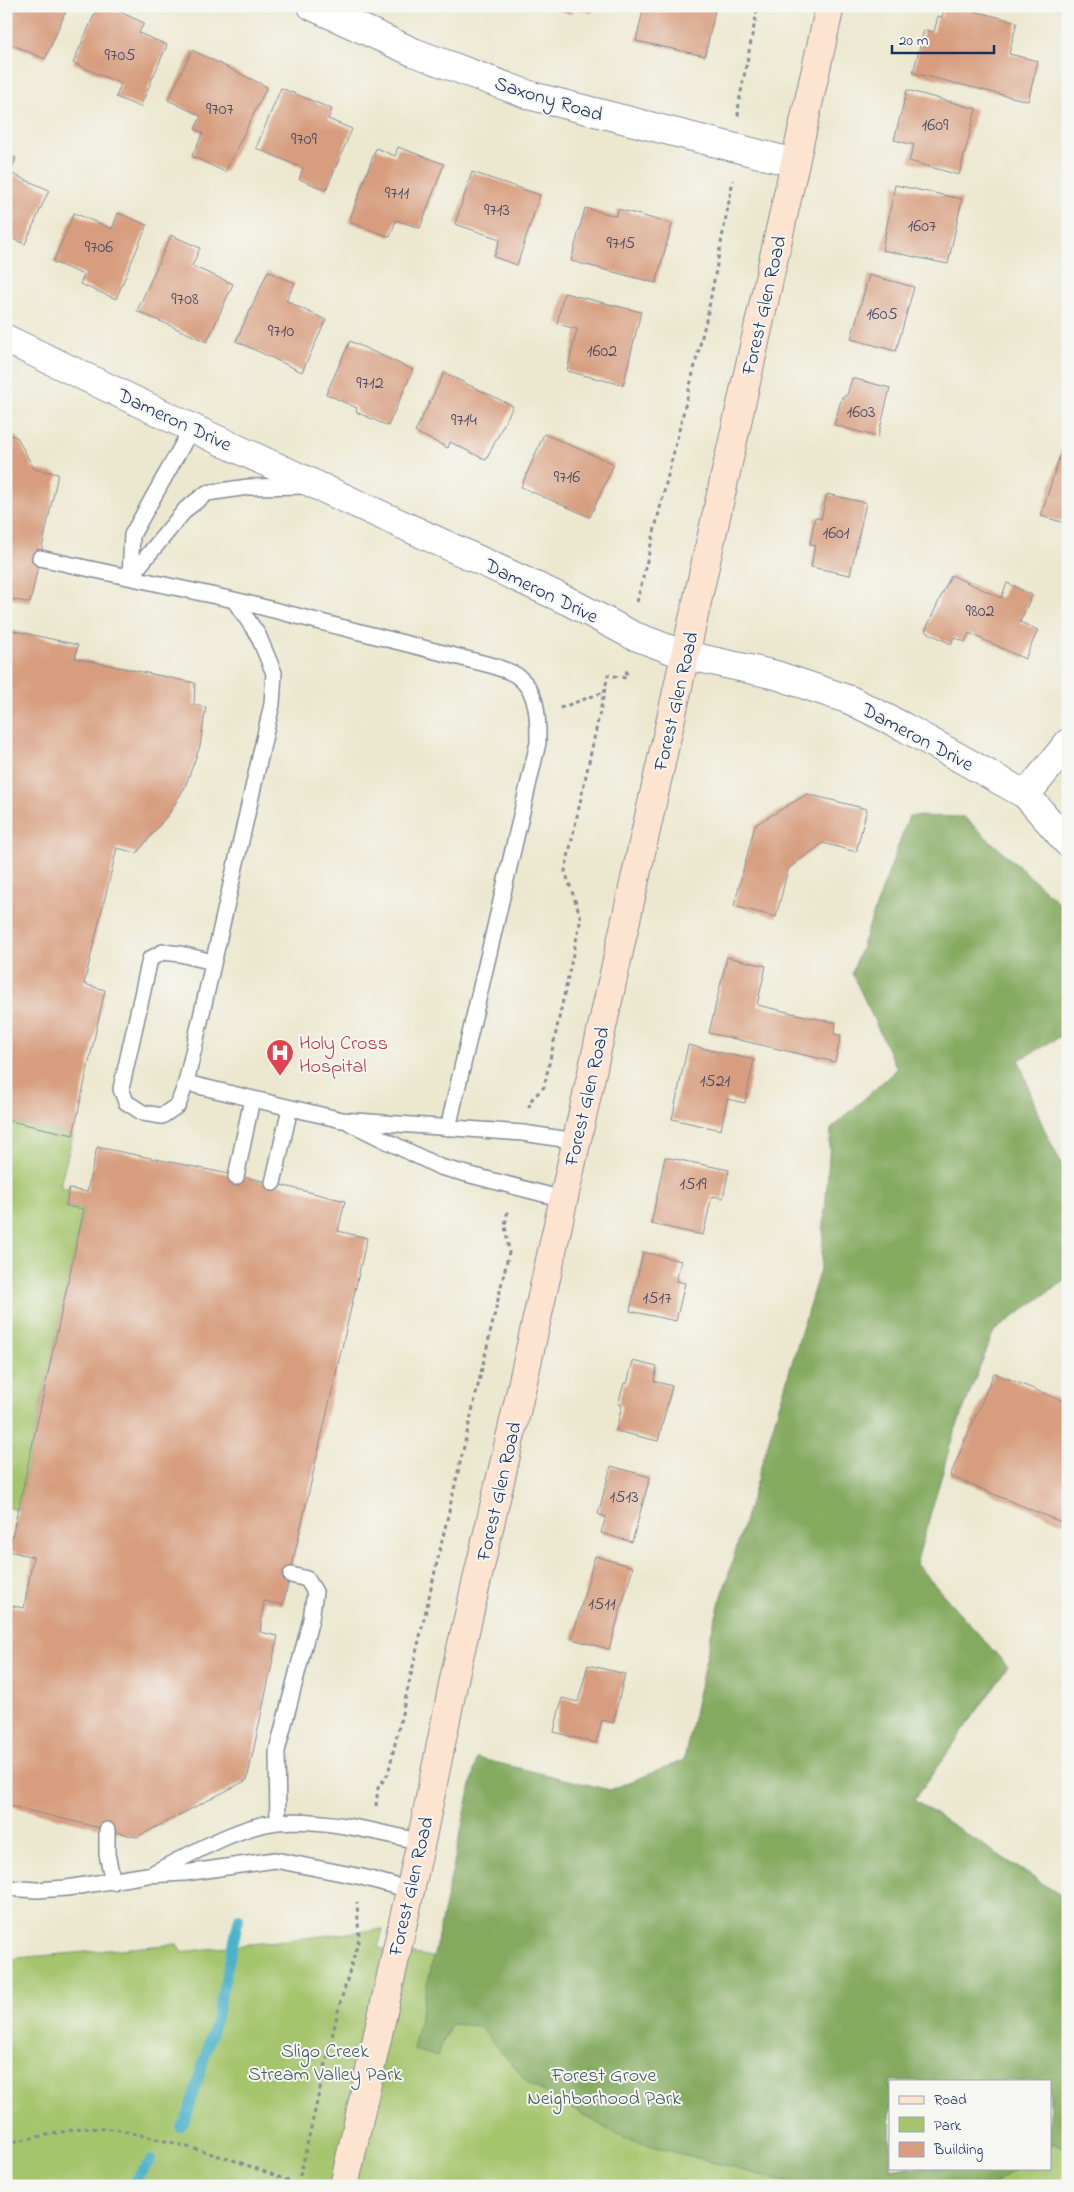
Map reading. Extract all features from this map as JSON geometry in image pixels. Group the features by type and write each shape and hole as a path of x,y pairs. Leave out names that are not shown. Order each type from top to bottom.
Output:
{"street":[{"name":"Saxony Road","path":"312,6 413,52 532,96 736,150 795,163"},
{"name":"Forest Glen Road","path":"344,2186 421,1842 456,1670 517,1408 830,6"},
{"name":"Dameron Drive","path":"6,339 192,428 568,601 632,635 685,654 776,676 850,700 904,727 1026,796 1068,843"},
{"path":"1026,796 1068,743"}],"lane":[{"path":"130,576 132,536 192,428"},
{"path":"130,576 186,510 207,493 248,487 320,486"},
{"path":"40,558 234,600 494,666 516,675 532,692 538,716 538,743 448,1128"},
{"path":"213,962 163,952 150,959 120,1089 126,1102 142,1114 162,1116 178,1105 186,1083 269,720 274,673 258,635 234,600"},
{"path":"186,1083 342,1120 523,1132 576,1141"},
{"path":"236,1177 252,1099"},
{"path":"274,1184 290,1108"},
{"path":"342,1120 440,1167 563,1199"},
{"path":"278,1822 277,1751 311,1619 316,1592 308,1579 291,1575"},
{"path":"147,1875 242,1832 278,1822 311,1822 374,1831 421,1842"},
{"path":"107,1830 107,1854 113,1882"},
{"path":"6,1888 37,1890 113,1882 147,1875 184,1873 275,1860 362,1877 410,1890"}],"path":[{"path":"530,1101 544,1087 581,918 565,871 604,692 608,675 626,678 639,585 708,312 733,190 739,102 758,6"},
{"path":"538,716 604,692"},
{"path":"378,1788 388,1774 509,1252 505,1225"},
{"path":"6,1522 15,1524"},
{"path":"298,2184 338,2011 359,1939 357,1907"},
{"path":"6,2143 82,2128 115,2129 186,2146 303,2186"}],"green space":[{"name":"Forest Grove Neighborhood Park","path":"909,816 964,817 1057,901 1068,917 1068,1032 1019,1060 1041,1122 1068,1178 1068,1278 994,1331 953,1436 916,1564 1008,1667 914,1800 1068,1900 1068,2150 1052,2144 1052,2080 889,2080 889,2170 1014,2170 992,2186 800,2186 623,2138 528,2083 479,2026 451,2024 437,2056 413,2050 477,1758 610,1790 684,1760 713,1626 821,1266 831,1129 897,1069 852,973"},
{"path":"6,1120 73,1135 60,1186 69,1189 66,1206 84,1209 18,1510 6,1507 6,1156 10,1137 6,1136"},
{"name":"Sligo Creek Stream Valley Park","path":"383,1929 378,1948 546,1976 889,2081 889,2170 1052,2170 1052,2097 1068,2103 1068,2186 6,2186 6,1959 177,1944 181,1952"}],"building":[{"path":"6,6 68,6 45,59 6,42"},
{"path":"98,6 107,6 144,23 139,33 167,45 140,107 116,97 121,84 73,63"},
{"path":"546,6 594,6 592,13 573,8 571,14"},
{"path":"644,6 716,6 705,56 636,41"},
{"path":"945,6 955,6 1017,22 1009,54 1038,61 1028,101 913,73 924,30 934,32 938,16 942,17"},
{"path":"192,50 267,87 225,172 192,156 203,133 195,129 201,116 168,100"},
{"path":"281,88 332,109 328,119 352,129 326,190 299,179 303,168 256,148"},
{"path":"907,90 976,109 959,175 909,161 914,145 894,140"},
{"path":"398,147 444,164 420,228 396,220 390,237 349,222 376,148 395,156"},
{"path":"6,154 16,158 10,173 49,190 25,244 6,236"},
{"path":"472,172 540,195 517,265 494,257 500,239 455,224"},
{"path":"895,185 962,199 948,264 882,250"},
{"path":"585,208 616,216 618,209 672,224 656,283 571,261"},
{"path":"74,213 112,229 118,213 147,225 116,299 80,284 84,275 53,262"},
{"path":"171,235 200,248 192,266 233,284 207,342 137,311"},
{"path":"268,271 295,283 286,301 326,320 302,372 236,341"},
{"path":"869,275 914,287 896,351 851,339"},
{"path":"564,293 641,312 623,385 567,371 577,329 557,324"},
{"path":"350,341 413,370 388,426 356,412 357,408 326,394"},
{"path":"444,373 513,406 486,460 450,442 448,448 415,432"},
{"path":"852,378 890,388 878,437 834,425 842,397 847,395"},
{"path":"1068,432 1068,524 1041,516"},
{"path":"6,434 17,437 34,469 58,474 30,603 6,598"},
{"path":"544,434 614,464 590,517 521,487"},
{"path":"827,494 866,503 850,575 811,567 815,545 810,544 815,517 821,519"},
{"path":"951,575 1001,598 1007,583 1032,595 1020,622 1038,630 1025,659 969,633 965,642 954,637 951,644 925,631"},
{"path":"6,629 78,645 75,658 195,683 194,705 206,707 200,746 185,787 170,812 137,853 117,848 84,984 105,990 73,1135 6,1120"},
{"path":"807,794 867,809 856,852 823,843 788,869 776,917 734,906 755,825"},
{"path":"727,957 766,966 757,1005 836,1023 834,1034 841,1035 835,1062 709,1033"},
{"path":"688,1045 754,1060 745,1103 727,1099 721,1130 672,1119"},
{"path":"97,1147 273,1183 345,1201 338,1231 367,1238 283,1605 264,1601 260,1632 278,1636 247,1780 137,1837 6,1805 6,1605 24,1608 33,1557 9,1551 84,1209 66,1206 69,1189 87,1192"},
{"path":"665,1157 729,1170 723,1198 712,1196 703,1235 651,1224"},
{"path":"643,1252 681,1261 676,1281 685,1283 676,1321 630,1311"},
{"path":"633,1361 657,1367 654,1381 672,1386 658,1441 616,1431 622,1405 618,1404 624,1383 627,1384"},
{"path":"994,1373 1068,1403 1068,1525 950,1476"},
{"path":"611,1466 650,1477 632,1542 601,1533 606,1517 598,1514"},
{"path":"595,1556 633,1567 609,1649 572,1639"},
{"path":"588,1665 625,1674 613,1723 602,1720 596,1743 554,1732 562,1698 578,1702"}],"waterway":[{"path":"180,2127 186,2120 217,2016 239,1918"},
{"path":"130,2186 151,2160"}],"place":[{"name":"Holy Cross Hospital","path":"280,1077"}]}
